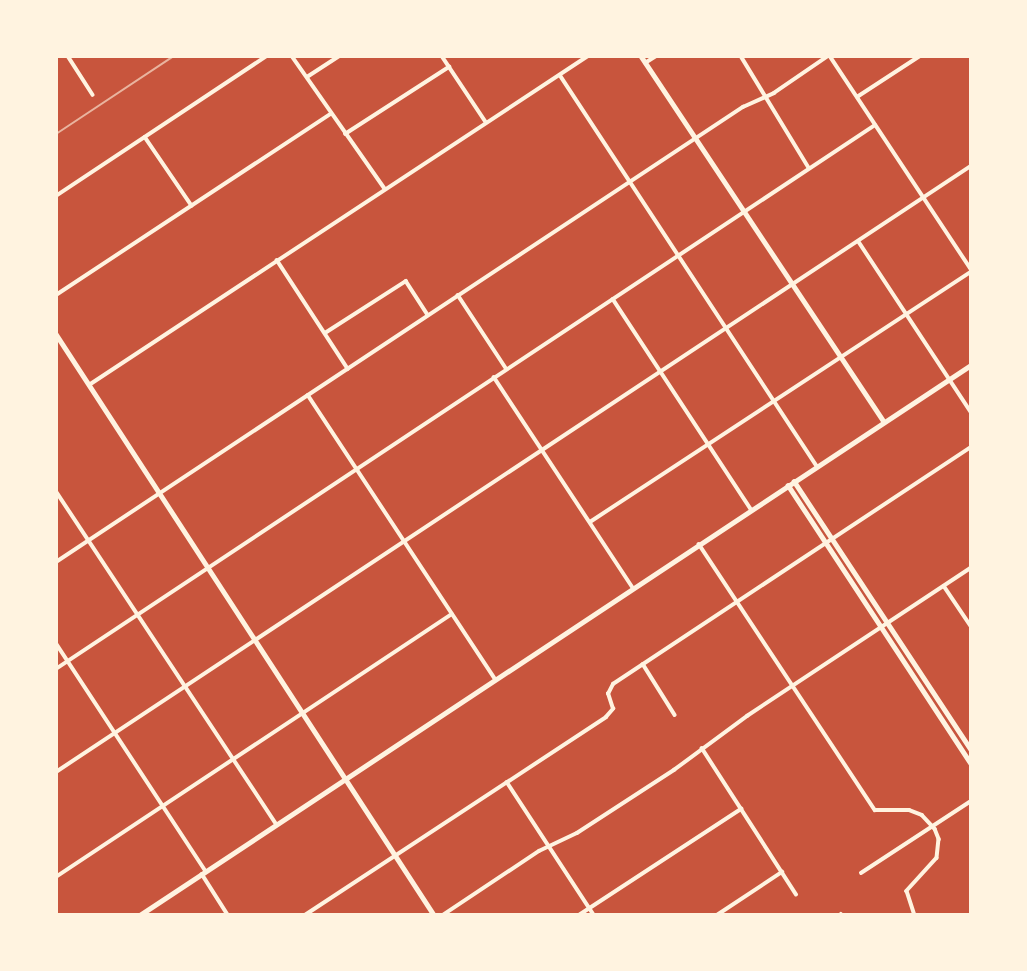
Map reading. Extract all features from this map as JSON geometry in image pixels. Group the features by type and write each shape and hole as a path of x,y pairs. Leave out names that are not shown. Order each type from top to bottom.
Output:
{"street":[{"path":"68,56 93,95"},
{"path":"56,196 267,56"},
{"path":"292,56 344,135 385,189"},
{"path":"307,77 339,56"},
{"path":"442,56 486,122"},
{"path":"89,385 588,56"},
{"path":"641,56 884,422"},
{"path":"646,63 656,56"},
{"path":"741,56 809,169"},
{"path":"56,562 696,138 764,96 774,93 830,56 971,270 590,522"},
{"path":"857,97 920,56"},
{"path":"344,135 449,67"},
{"path":"560,75 817,466"},
{"path":"56,295 330,114"},
{"path":"56,669 875,125"},
{"path":"145,137 192,206"},
{"path":"56,772 971,166"},
{"path":"859,242 971,412"},
{"path":"277,260 348,369"},
{"path":"325,333 406,281 428,315"},
{"path":"458,295 506,368"},
{"path":"613,299 751,509"},
{"path":"56,334 434,915"},
{"path":"140,915 346,776 971,365"},
{"path":"494,377 633,588"},
{"path":"308,395 495,679"},
{"path":"305,915 610,713 612,706 609,687 971,447"},
{"path":"794,481 971,749"},
{"path":"788,485 971,764"},
{"path":"56,491 276,824"},
{"path":"699,544 875,810 909,810 922,815 932,826 939,839 938,854 907,891 915,915"},
{"path":"443,915 549,846 577,833 971,568"},
{"path":"944,586 971,626"},
{"path":"56,877 452,614"},
{"path":"56,643 164,806 228,915"},
{"path":"643,664 675,715"},
{"path":"702,748 796,894"},
{"path":"507,782 594,915"},
{"path":"860,873 971,801"},
{"path":"579,915 741,809"},
{"path":"717,915 782,872"}],"railway":[{"path":"56,134 174,56"}]}
